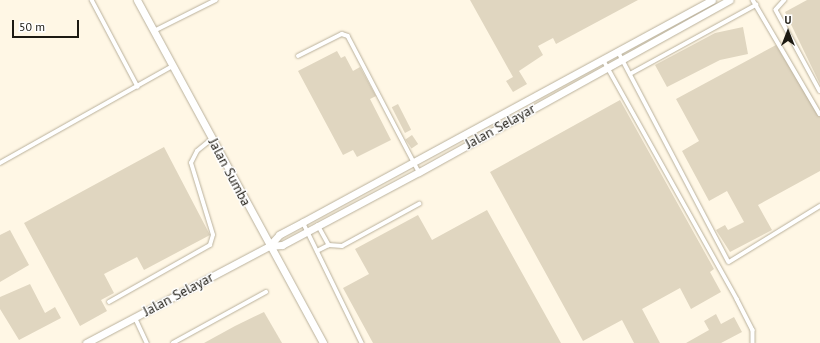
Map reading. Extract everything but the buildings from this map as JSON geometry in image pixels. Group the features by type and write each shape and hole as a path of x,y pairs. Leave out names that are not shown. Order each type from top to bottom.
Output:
{"street":[{"name":"Jalan Sumba","path":"137,0 269,246 323,343"},
{"name":"Jalan Selayar","path":"86,343 269,246 279,235 712,0"},
{"name":"Jalan Selayar","path":"269,246 282,245 419,172 729,0"},
{"path":"655,31 659,38"},
{"path":"541,93 545,101"},
{"path":"469,132 474,141"}],"lane":[{"path":"92,0 138,87"},
{"path":"154,32 216,0"},
{"path":"753,0 820,114"},
{"path":"785,0 776,10 820,91"},
{"path":"630,74 756,5"},
{"path":"298,56 342,34 348,36 419,172"},
{"path":"618,51 729,262 820,206"},
{"path":"603,59 737,299 753,330 752,343"},
{"path":"0,163 173,66"},
{"path":"109,302 210,245 213,235 191,163 196,151 212,138"},
{"path":"317,251 329,245 342,246 419,204"},
{"path":"303,222 362,343"},
{"path":"318,226 329,245"},
{"path":"173,343 266,292"},
{"path":"135,317 147,343"}]}
